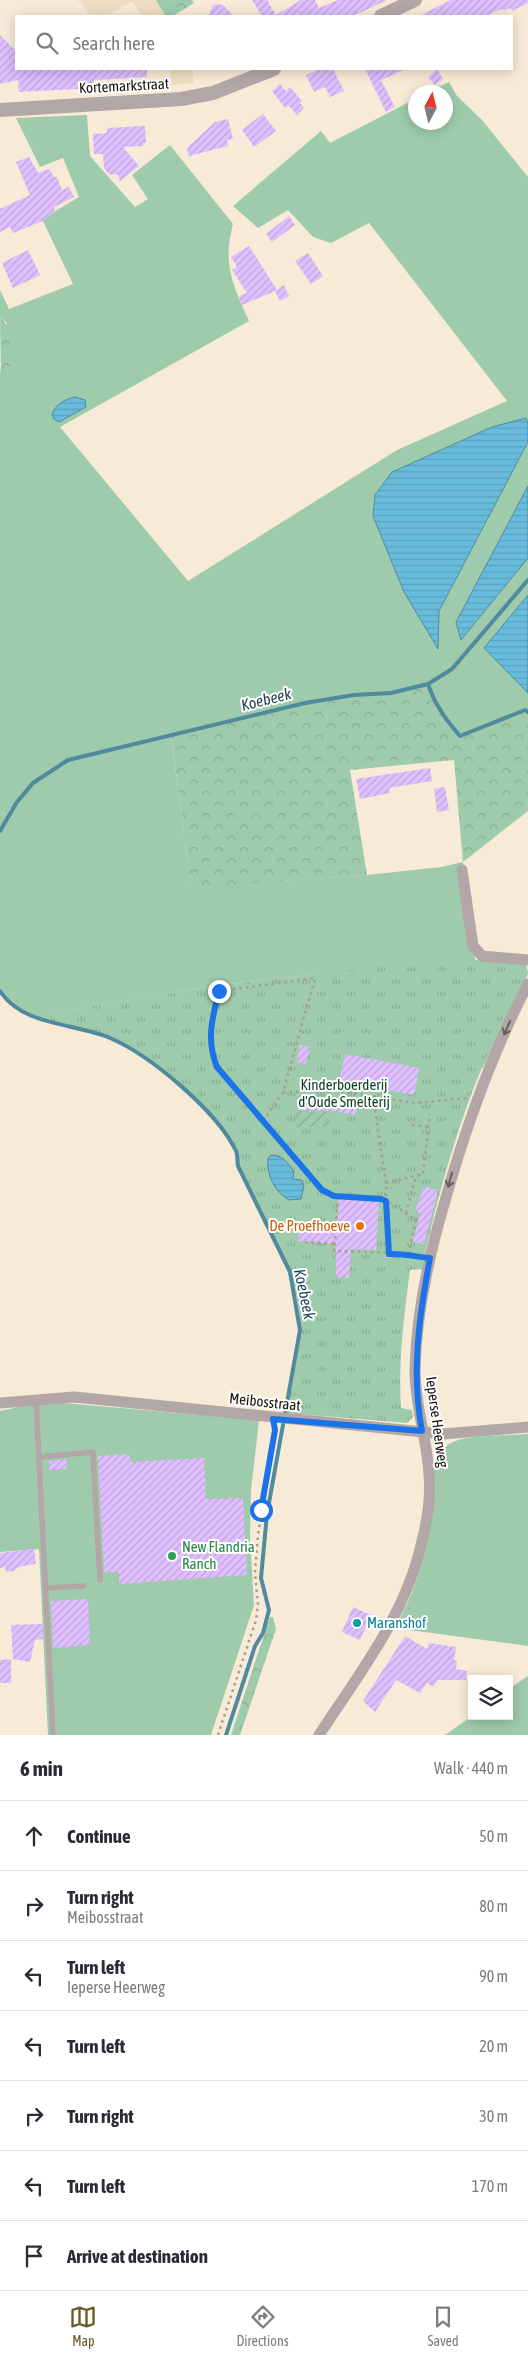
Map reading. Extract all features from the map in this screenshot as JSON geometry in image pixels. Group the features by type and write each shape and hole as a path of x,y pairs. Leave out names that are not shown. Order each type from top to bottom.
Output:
{"street":[{"path":"384,15 415,0"},
{"name":"Kortemarkstraat","path":"0,110 181,99 213,93 271,70"},
{"path":"462,870 472,946 482,956 528,960"},
{"name":"Ieperse Heerweg","path":"319,1735 402,1603 413,1576 422,1545 428,1502 429,1475 415,1371 420,1320 430,1258 455,1163 477,1099 528,984"},
{"name":"Meibosstraat","path":"0,1403 36,1398 74,1397 294,1421 442,1434 528,1427"}],"lane":[{"path":"36,1398 54,1735"},
{"path":"39,1457 93,1452 100,1580"},
{"path":"46,1588 84,1586"}],"path":[{"path":"263,1120 283,1092 298,1048 315,978 219,991 210,1026 212,1055 217,1067 328,1195 381,1199 416,1220"},
{"path":"283,1092 340,1091 414,1103 461,1097 477,1099"},
{"path":"373,1096 386,1183 389,1254"},
{"path":"386,1183 423,1174 430,1114"},
{"path":"412,1125 428,1127"},
{"path":"406,1213 416,1176"},
{"path":"338,1197 334,1251 399,1253 408,1256 430,1258"},
{"path":"408,1256 418,1216"},
{"path":"307,1225 336,1226"},
{"path":"305,1242 334,1244"},
{"path":"218,1735 256,1620 258,1605 255,1572 258,1535 275,1430 275,1419"}],"shaded area":[{"path":"78,0 156,0 165,15 141,15 132,1 109,15 90,15"},
{"path":"170,70 192,70 194,83 172,85"}],"green space":[{"path":"156,0 192,0 194,3 175,15 165,15"},
{"path":"453,89 457,96 482,120 528,177 528,424 525,418 373,516 404,592 437,647 439,611 528,442 528,486 456,622 461,640 528,558 528,712 525,710 460,736 434,699 428,684 391,693 354,695 305,703 171,735 191,887 367,875 441,867 463,862 475,960 526,965 528,974 483,1068 318,974 213,986 53,1013 50,1021 35,1017 15,1007 0,991 0,374 7,323 0,317 0,290 9,309 73,284 42,219 79,197 63,158 40,167 16,118 87,115 90,156 135,207 148,199 132,175 170,145 233,224 230,238 229,263 234,285 249,321 60,427 188,581 397,450 507,401 369,223 331,243 313,237 288,210 258,228 233,206 321,131 330,143 408,103 408,130 453,130"},
{"path":"0,317 8,326 15,344 13,362 1,375"},
{"path":"428,684 441,712 460,736 525,710 528,712 528,811 463,862 454,760 350,770 367,875 191,888 171,734 305,703 354,695 391,693"},
{"name":"Kinderboerderij d'Oude Smelterij","path":"457,958 526,965 528,973 492,1043 463,1116 440,1192 422,1269 410,1270 402,1339 400,1391 401,1408 412,1410 413,1417 407,1423 286,1413 299,1340 299,1309 287,1266 238,1166 236,1151 214,1119 162,1070 143,1056 109,1037 87,1029 50,1021 52,1013 213,986"},
{"path":"295,1111 330,1112 329,1127 295,1127"},
{"name":"New Flandria Ranch","path":"63,1403 259,1420 251,1490 250,1538 254,1605 211,1735 48,1735 39,1549 0,1552 0,1411 32,1404"},
{"path":"528,1434 528,1646 402,1629 396,1625 410,1598 428,1539 434,1498 433,1480 437,1461 441,1453 449,1444 465,1438"},
{"path":"270,1617 273,1617 276,1629 240,1735 231,1735"},
{"path":"528,1676 528,1735 445,1735 468,1719 513,1720 513,1686"}],"water":[{"path":"75,397 85,400 86,407 59,422 54,419 52,414 58,405"},
{"path":"526,418 528,442 439,611 438,649 404,592 373,516 375,495 392,472 492,427"},
{"path":"528,486 528,558 461,640 456,622"},
{"path":"528,595 528,693 484,648"},
{"path":"271,1155 279,1156 285,1160 294,1172 293,1179 301,1180 304,1186 301,1199 289,1200 276,1188 268,1171 268,1158"}],"building":[{"path":"252,0 267,0 276,15 261,15"},
{"path":"301,0 315,0 319,8 338,0 387,0 355,15 276,15"},
{"path":"451,0 528,0 528,3 512,11 510,8 504,11 502,9 488,15 421,15"},
{"path":"216,4 223,5 233,15 209,15 212,7"},
{"path":"0,35 15,50 15,70 147,70 147,77 94,80 94,88 19,92 18,80 0,84"},
{"path":"317,70 334,70 344,91 330,97 325,87 314,92 306,75"},
{"path":"365,70 404,70 381,80 395,107 386,112"},
{"path":"438,70 443,79 435,85 428,77"},
{"path":"280,84 286,91 290,87 302,101 300,103 304,108 297,115 288,105 285,108 272,91"},
{"path":"263,114 276,131 254,147 242,130"},
{"path":"228,119 233,139 227,140 228,146 189,156 187,148 215,122"},
{"path":"145,126 146,143 143,143 143,146 123,147 139,166 120,181 118,175 109,174 104,168 103,154 94,154 93,134 107,133 107,128"},
{"path":"29,157 38,173 49,169 54,177 57,177 62,190 69,187 74,197 54,207 55,210 45,220 13,233 10,227 0,232 0,209 30,195 16,162"},
{"path":"289,216 295,225 272,242 266,234"},
{"path":"249,246 277,290 284,285 289,296 280,301 275,291 242,305 239,296 247,293 232,270 237,267 231,257"},
{"path":"28,250 40,275 13,288 2,263"},
{"path":"308,253 323,276 311,284 295,261"},
{"path":"430,768 432,781 389,788 390,793 360,799 356,779"},
{"path":"445,787 449,810 437,812 434,789"},
{"path":"300,1045 310,1047 306,1064 296,1062"},
{"path":"345,1054 419,1068 414,1095 339,1081"},
{"path":"299,1098 358,1100 355,1115 336,1111 298,1110"},
{"path":"424,1186 438,1190 424,1244 413,1242 420,1213 415,1211"},
{"path":"339,1199 379,1202 376,1250 351,1249 349,1278 336,1277 336,1244 298,1241 299,1225 337,1227"},
{"name":"New Flandria Ranch","path":"129,1454 131,1462 204,1458 206,1499 243,1498 247,1575 119,1584 119,1572 104,1572 98,1456"},
{"path":"66,1459 67,1469 49,1470 49,1461"},
{"path":"34,1549 36,1564 6,1572 5,1567 0,1568 0,1553"},
{"path":"88,1599 90,1645 53,1648 51,1601"},
{"name":"Maranshof","path":"353,1607 371,1615 360,1640 342,1632"},
{"path":"43,1624 43,1639 35,1640 30,1662 13,1659 11,1625"},
{"path":"405,1636 427,1649 429,1643 456,1647 454,1660 457,1661 456,1669 467,1671 466,1680 438,1680 433,1687 427,1683 420,1693 396,1680 375,1712 363,1701"},
{"path":"11,1659 11,1683 0,1683 0,1660"}],"waterway":[{"name":"Koebeek","path":"0,831 17,802 33,783 68,760 305,703 354,695 391,693 428,684 452,669 528,580"},
{"path":"428,684 441,712 460,736 525,710 528,712"},
{"name":"Koebeek","path":"0,991 22,1011 35,1017 96,1033 126,1046 144,1057 198,1102 227,1135 236,1151 238,1166 290,1272 300,1330 267,1514 261,1578 269,1610 263,1633 255,1646 226,1735"}],"place":[{"name":"De Proefhoeve","path":"360,1226"},
{"name":"New Flandria Ranch","path":"172,1556"},
{"name":"Maranshof","path":"357,1623"}],"route":[{"path":"219,991 210,1026 212,1055 217,1067 328,1195 386,1201 389,1254 399,1253 408,1256 430,1258 418,1330 415,1371 418,1410 422,1431 273,1419 275,1430 261,1510"}]}
